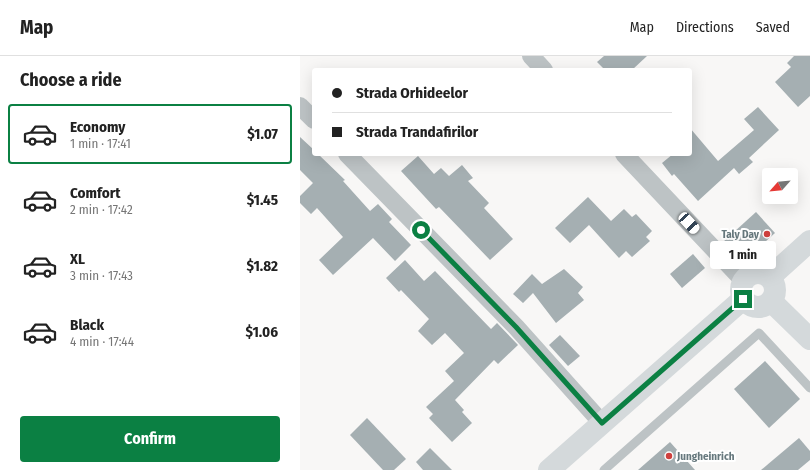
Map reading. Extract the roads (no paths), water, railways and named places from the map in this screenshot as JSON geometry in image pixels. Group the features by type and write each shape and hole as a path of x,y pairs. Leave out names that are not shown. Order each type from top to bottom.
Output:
{"main road":[{"path":"770,277 810,241"},
{"path":"549,470 602,423 743,289 751,274 761,272 770,277 775,286 772,301 767,305 757,307 751,306 743,289"},
{"path":"772,301 810,339"}],"street":[{"path":"531,56 542,68"},
{"path":"300,106 312,118"},
{"path":"349,156 516,327 602,423"},
{"path":"626,156 743,289"}],"lane":[{"path":"604,470 759,333 810,388"}],"place":[{"name":"Taly Day","path":"767,234"},
{"name":"Jungheinrich","path":"669,456"}]}
